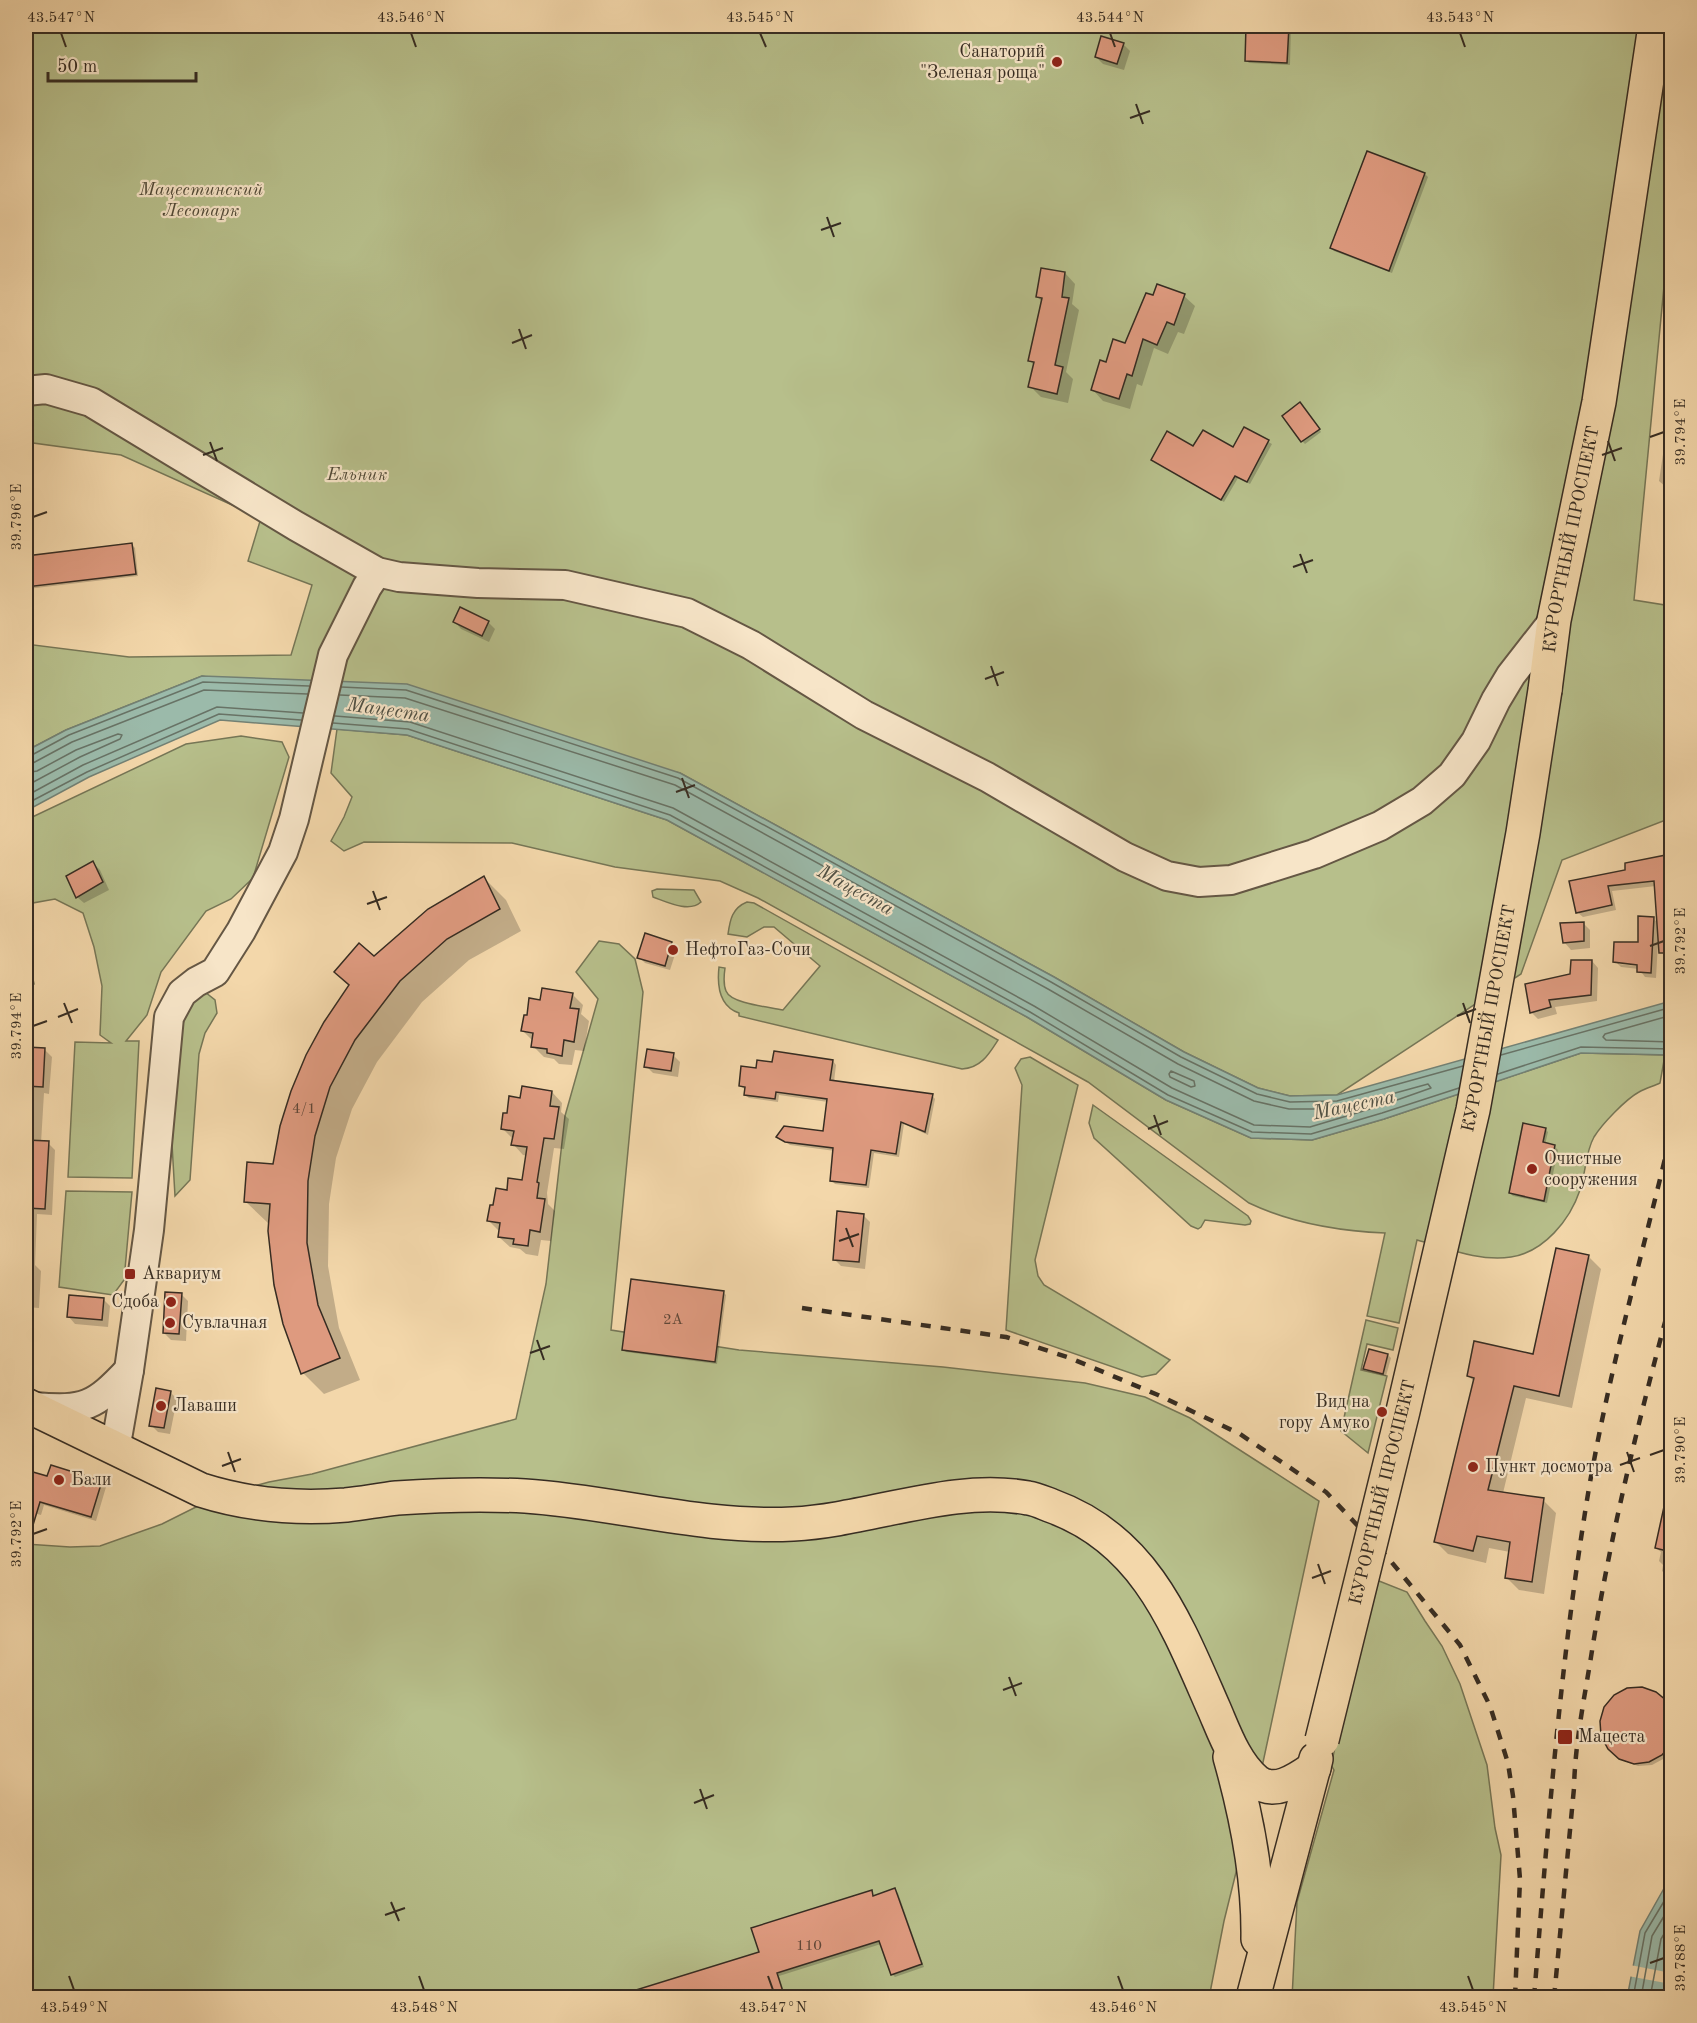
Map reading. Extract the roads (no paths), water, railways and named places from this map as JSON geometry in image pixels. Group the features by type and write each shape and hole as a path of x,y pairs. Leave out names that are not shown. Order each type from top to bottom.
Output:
{"main road":[{"name":"КУРОРТНЫЙ ПРОСПЕКТ","path":"1255,1989 1318,1754 1404,1411 1473,1110 1523,832 1554,620 1599,402 1655,26"},
{"path":"27,1406 176,1479 218,1496 240,1501 290,1506 344,1505 398,1498 477,1494 528,1497 723,1522 790,1524 829,1521 938,1500 988,1494 1030,1498 1071,1513 1104,1533 1138,1564 1178,1626 1220,1722 1240,1761 1258,1783 1276,1787 1295,1781 1318,1754"},
{"path":"1220,1722 1250,1838 1258,1918 1255,1989"}],"street":[{"path":"26,390 46,389 91,402 377,572 399,577 478,583 565,585 687,613 751,645 864,715 987,777 1125,857 1167,876 1199,882 1231,880 1314,854 1380,826 1422,801 1452,775 1476,741 1511,675 1554,620"},
{"path":"115,1450 149,1230 169,1017 182,993 215,972 283,852 294,819 333,655 367,587 377,572"},
{"path":"27,1406 64,1409 84,1407 102,1398 129,1370"}],"water":[{"path":"202,676 407,684 680,773 1054,977 1184,1052 1258,1088 1290,1096 1337,1095 1671,1001 1671,1055 1581,1053 1384,1119 1312,1140 1251,1138 1166,1100 1027,1017 667,820 407,735 220,720 89,777 26,811 26,751 66,730"},
{"path":"1671,1876 1671,1997 1627,1998 1640,1931"}],"railway":[{"path":"1534,1998 1561,1698 1584,1519 1613,1372 1672,1129"},
{"path":"1554,1998 1583,1706 1607,1566 1627,1475 1672,1296"},
{"path":"802,1308 1006,1337 1070,1358 1158,1395 1240,1434 1326,1492 1389,1559 1460,1645 1490,1706 1508,1763 1513,1796 1520,1879 1515,1998"}],"place":[{"name":"Санаторий \"Зеленая роща\"","path":"1057,62"},
{"name":"НефтоГаз-Сочи","path":"673,950"},
{"name":"Очистные сооружения","path":"1532,1169"},
{"name":"Аквариум","path":"130,1274"},
{"name":"Сдоба","path":"171,1302"},
{"name":"Сувлачная","path":"170,1323"},
{"name":"Лаваши","path":"161,1406"},
{"name":"Вид на гору Амуко","path":"1382,1412"},
{"name":"Пункт досмотра","path":"1473,1467"},
{"name":"Бали","path":"59,1480"},
{"name":"Мацеста","path":"1565,1737"}],"park label":[{"name":"Мацестинский Лесопарк","path":"201,200"},
{"name":"Ельник","path":"357,475"}]}
